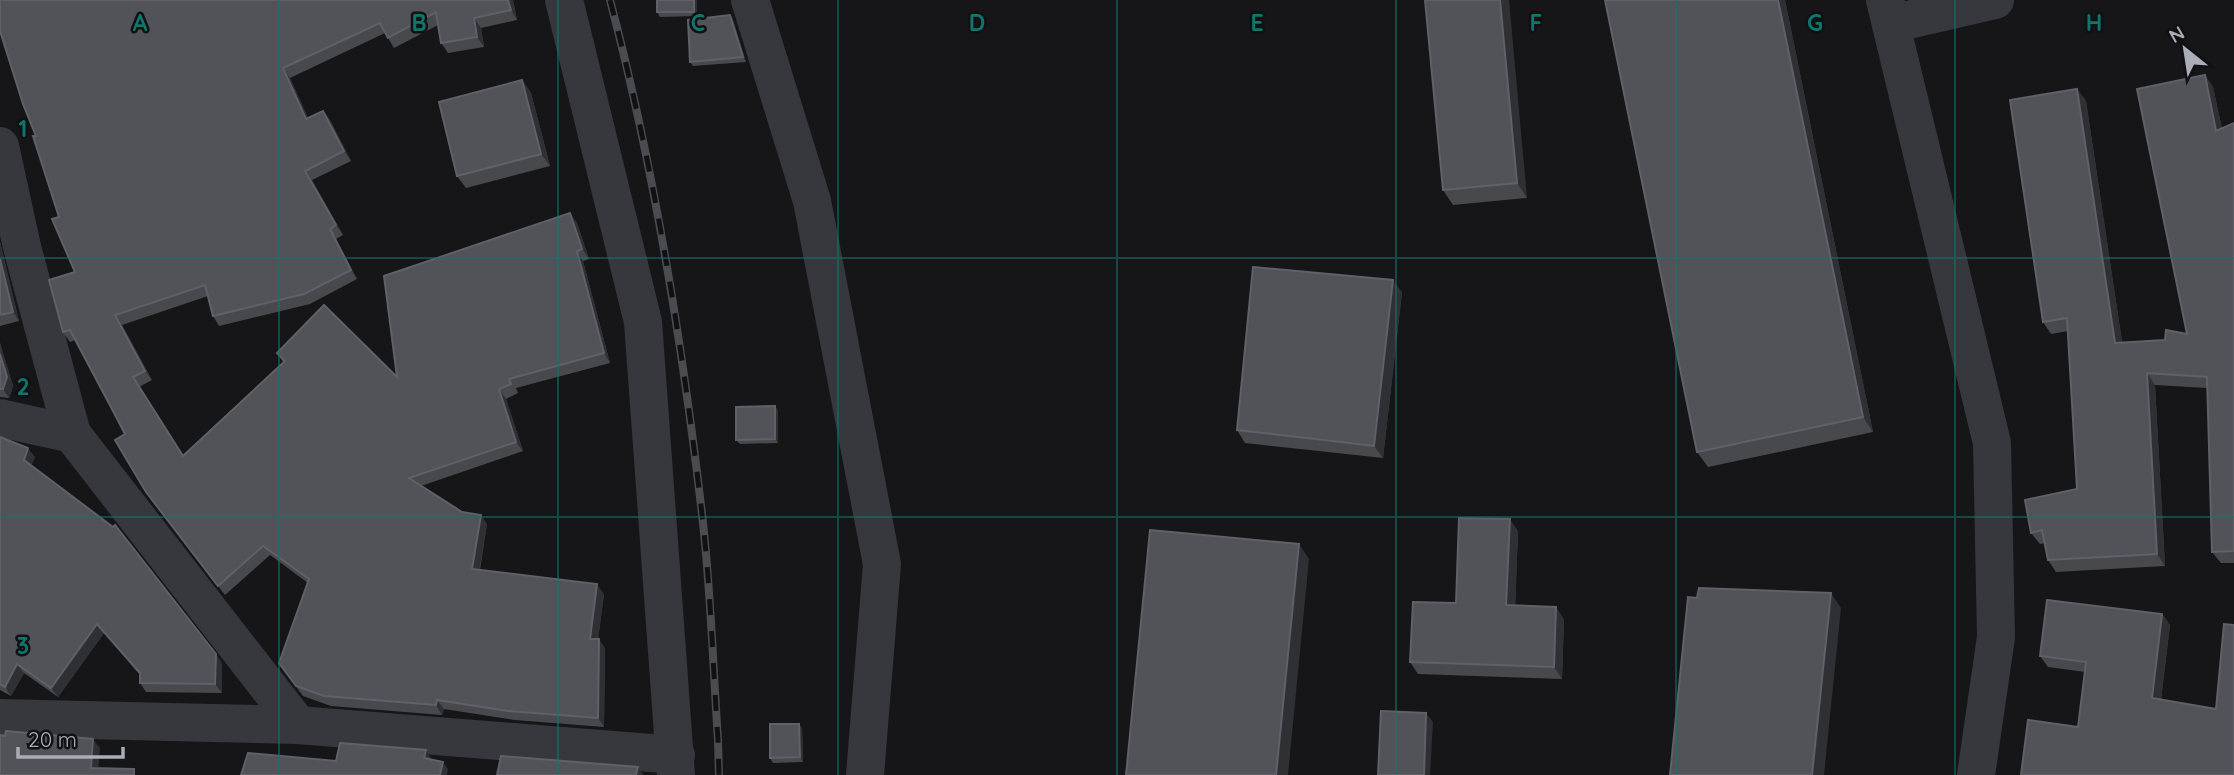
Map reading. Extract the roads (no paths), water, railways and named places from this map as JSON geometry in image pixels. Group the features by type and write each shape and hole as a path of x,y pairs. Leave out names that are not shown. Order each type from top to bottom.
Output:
{"street":[{"path":"0,718 298,725 676,765 643,322 564,0"},
{"path":"750,0 812,201 882,564 865,775"},
{"path":"1976,775 1996,637 1992,443 1888,12 1995,0"},
{"path":"0,146 22,247 72,434 298,725"},
{"path":"0,418 72,434"}],"railway":[{"path":"610,0 641,129 677,325 706,550 719,775"}]}
